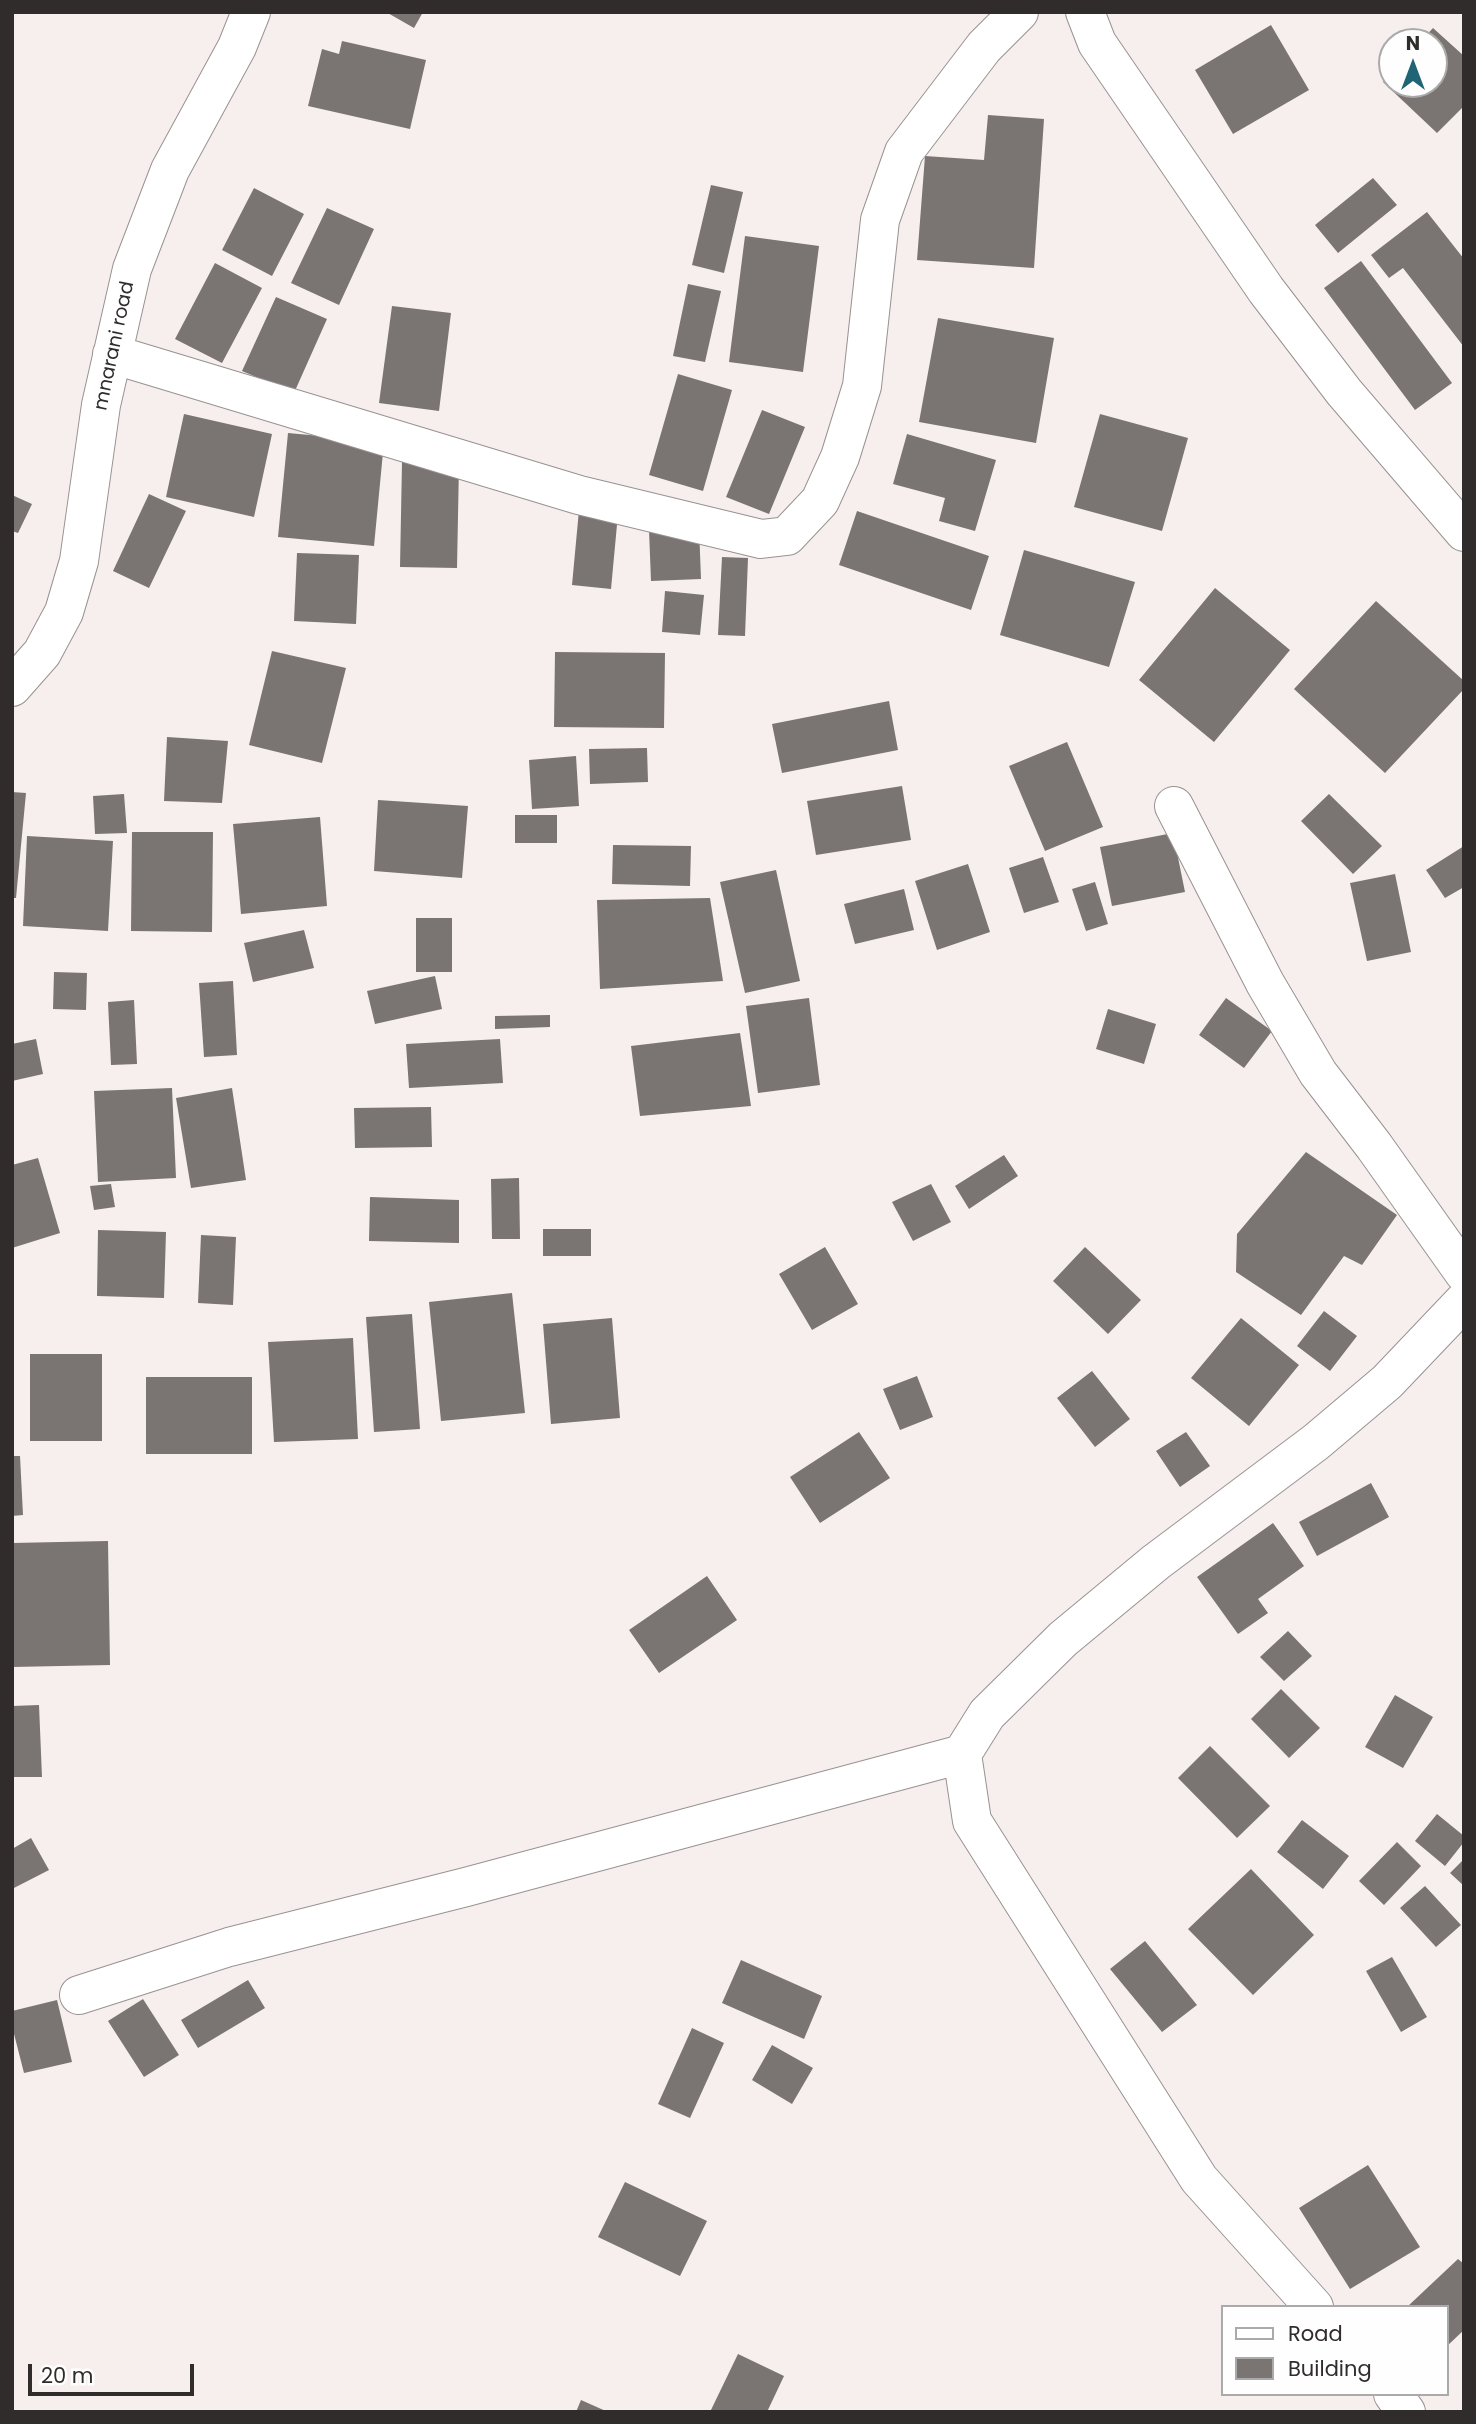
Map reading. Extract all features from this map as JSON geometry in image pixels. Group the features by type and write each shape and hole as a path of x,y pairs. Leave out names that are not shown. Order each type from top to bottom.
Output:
{"street":[{"name":"mnarani road","path":"12,687 42,653 64,612 79,561 101,405 132,269 170,170 237,47 251,12"},
{"path":"112,354 579,495 761,539 787,536 820,501 840,457 862,386 880,220 904,152 984,47 1019,12"},
{"path":"1085,12 1097,43 1266,290 1344,392 1464,532"},
{"path":"1174,806 1265,983 1318,1073 1374,1146 1464,1273"},
{"path":"1312,2305 1199,2179 972,1821 962,1754 987,1714 1063,1639 1157,1562 1316,1442 1387,1382 1464,1301"},
{"path":"79,1995 229,1947 962,1754"},
{"path":"1394,2396 1406,2412"}],"building":[{"path":"386,12 423,12 414,28"},
{"path":"1271,25 1309,90 1233,134 1195,70"},
{"path":"342,41 426,60 410,129 308,106 322,49 339,54"},
{"path":"1448,42 1464,56 1464,106 1437,133 1400,98 1448,98"},
{"path":"988,115 1044,119 1034,268 917,260 925,156 984,160"},
{"path":"1373,178 1397,205 1338,253 1315,225"},
{"path":"711,185 743,192 724,273 692,265"},
{"path":"254,188 304,214 272,276 222,250"},
{"path":"327,208 374,229 339,305 291,283"},
{"path":"1427,212 1464,259 1464,347 1403,268 1389,278 1371,255"},
{"path":"745,236 819,246 803,372 729,362"},
{"path":"1361,261 1452,383 1415,410 1324,288"},
{"path":"215,263 262,288 222,363 175,339"},
{"path":"688,284 721,291 705,362 673,356"},
{"path":"276,297 327,319 294,393 242,371"},
{"path":"392,306 451,313 439,411 379,403"},
{"path":"938,318 1054,338 1036,443 919,422"},
{"path":"678,374 732,390 703,491 649,475"},
{"path":"762,410 805,427 769,514 726,497"},
{"path":"184,414 272,434 254,517 166,497"},
{"path":"1100,414 1188,438 1162,531 1074,507"},
{"path":"288,433 384,442 374,546 278,537"},
{"path":"907,434 996,460 975,531 939,521 945,498 893,484"},
{"path":"402,462 459,464 457,568 400,567"},
{"path":"149,494 186,511 149,588 113,571"},
{"path":"12,495 32,504 18,533 12,531"},
{"path":"579,510 618,514 611,589 572,585"},
{"path":"857,511 989,556 971,610 839,565"},
{"path":"699,527 701,579 651,581 649,530"},
{"path":"1024,550 1135,582 1109,667 1000,635"},
{"path":"297,553 359,555 356,624 294,621"},
{"path":"722,557 748,558 745,636 718,635"},
{"path":"1215,588 1290,650 1214,742 1139,680"},
{"path":"665,591 704,595 700,635 662,632"},
{"path":"1376,601 1464,681 1464,689 1385,773 1294,689"},
{"path":"272,651 346,668 322,763 249,745"},
{"path":"555,652 665,653 664,728 554,727"},
{"path":"889,701 898,750 782,773 772,724"},
{"path":"167,737 228,741 222,803 164,801"},
{"path":"1067,742 1103,827 1045,851 1009,766"},
{"path":"647,748 648,782 590,784 589,749"},
{"path":"576,756 579,806 532,809 529,760"},
{"path":"902,786 911,840 816,855 807,801"},
{"path":"12,792 26,793 16,898 12,898"},
{"path":"124,794 127,833 95,834 93,796"},
{"path":"1329,794 1382,846 1353,874 1301,821"},
{"path":"378,800 468,806 462,878 374,871"},
{"path":"515,815 557,815 557,843 515,843"},
{"path":"320,817 327,906 241,914 233,824"},
{"path":"132,832 213,832 212,932 131,931"},
{"path":"1173,833 1185,892 1112,906 1100,847"},
{"path":"27,836 113,841 108,931 23,926"},
{"path":"613,845 691,846 690,886 612,884"},
{"path":"1464,846 1464,887 1445,898 1426,870"},
{"path":"1043,857 1059,902 1024,913 1009,868"},
{"path":"968,864 990,932 937,950 915,881"},
{"path":"776,870 800,981 745,993 720,882"},
{"path":"1395,874 1411,952 1367,961 1350,883"},
{"path":"1095,882 1108,924 1086,931 1072,889"},
{"path":"904,889 914,930 855,944 844,904"},
{"path":"710,898 723,981 600,989 597,900"},
{"path":"416,918 452,918 452,972 416,972"},
{"path":"304,930 314,968 253,982 244,943"},
{"path":"54,972 87,973 86,1010 53,1009"},
{"path":"435,976 442,1009 375,1024 367,991"},
{"path":"233,981 237,1055 204,1057 199,983"},
{"path":"809,998 820,1085 758,1093 746,1006"},
{"path":"1226,998 1272,1031 1244,1068 1199,1035"},
{"path":"134,1000 137,1064 111,1065 108,1002"},
{"path":"1108,1009 1156,1024 1144,1064 1096,1049"},
{"path":"550,1015 550,1027 495,1029 495,1016"},
{"path":"740,1033 751,1106 640,1116 631,1046"},
{"path":"36,1039 43,1074 12,1081 12,1044"},
{"path":"500,1039 503,1083 409,1088 406,1044"},
{"path":"172,1088 176,1178 98,1182 94,1091"},
{"path":"232,1088 246,1180 191,1188 176,1098"},
{"path":"431,1107 432,1147 355,1148 354,1108"},
{"path":"1306,1152 1397,1215 1362,1265 1344,1256 1301,1315 1236,1272 1237,1234"},
{"path":"1004,1155 1018,1176 969,1209 955,1186"},
{"path":"38,1158 60,1233 12,1248 12,1165"},
{"path":"519,1178 520,1239 492,1239 491,1179"},
{"path":"111,1184 115,1207 94,1210 90,1186"},
{"path":"931,1184 951,1222 913,1241 892,1202"},
{"path":"370,1197 459,1200 459,1243 369,1241"},
{"path":"543,1229 591,1229 591,1256 543,1256"},
{"path":"98,1230 166,1232 164,1298 97,1296"},
{"path":"201,1235 236,1237 233,1305 198,1303"},
{"path":"825,1247 858,1304 812,1330 779,1274"},
{"path":"1085,1247 1141,1300 1108,1334 1053,1281"},
{"path":"512,1293 525,1413 441,1421 429,1302"},
{"path":"1324,1311 1357,1336 1330,1371 1297,1346"},
{"path":"412,1314 420,1429 374,1432 366,1317"},
{"path":"612,1318 620,1418 551,1424 543,1324"},
{"path":"1241,1318 1299,1365 1249,1426 1191,1378"},
{"path":"353,1338 358,1439 274,1442 268,1342"},
{"path":"30,1354 102,1354 102,1441 30,1441"},
{"path":"1092,1371 1130,1419 1095,1447 1057,1398"},
{"path":"917,1376 933,1417 900,1430 883,1389"},
{"path":"146,1377 252,1377 252,1454 146,1454"},
{"path":"859,1432 890,1478 820,1523 790,1477"},
{"path":"1186,1432 1210,1466 1180,1487 1156,1451"},
{"path":"12,1456 20,1456 23,1515 12,1516"},
{"path":"1371,1483 1389,1517 1317,1556 1299,1522"},
{"path":"1273,1523 1304,1566 1258,1599 1268,1613 1238,1634 1197,1577"},
{"path":"108,1541 110,1665 12,1667 12,1543"},
{"path":"707,1576 737,1620 659,1673 629,1630"},
{"path":"1288,1631 1312,1656 1284,1681 1260,1657"},
{"path":"1281,1689 1320,1728 1289,1758 1251,1719"},
{"path":"1395,1695 1433,1717 1403,1768 1365,1747"},
{"path":"39,1705 42,1777 12,1777 12,1706"},
{"path":"1210,1746 1270,1806 1237,1838 1178,1778"},
{"path":"1437,1814 1464,1836 1464,1842 1445,1866 1415,1841"},
{"path":"1302,1820 1349,1856 1323,1889 1277,1852"},
{"path":"31,1838 49,1870 12,1889 12,1849"},
{"path":"1397,1842 1421,1866 1384,1905 1359,1881"},
{"path":"1464,1859 1464,1886 1450,1873"},
{"path":"1251,1869 1314,1935 1253,1995 1188,1929"},
{"path":"1425,1886 1461,1925 1436,1947 1400,1908"},
{"path":"1145,1941 1197,2005 1162,2032 1110,1969"},
{"path":"1392,1957 1427,2017 1401,2032 1366,1971"},
{"path":"741,1960 822,1996 804,2039 722,2003"},
{"path":"248,1980 265,2008 198,2048 181,2020"},
{"path":"143,1999 179,2055 144,2077 108,2021"},
{"path":"57,2000 72,2062 24,2073 12,2026 12,2011"},
{"path":"692,2028 724,2043 690,2118 658,2104"},
{"path":"772,2045 813,2068 792,2104 752,2080"},
{"path":"1368,2165 1420,2247 1350,2289 1299,2208"},
{"path":"625,2182 707,2221 680,2276 598,2237"},
{"path":"1458,2259 1464,2264 1464,2330 1448,2345 1448,2305 1409,2305"},
{"path":"738,2354 784,2376 767,2412 710,2412"},
{"path":"581,2400 608,2412 576,2412"}]}
